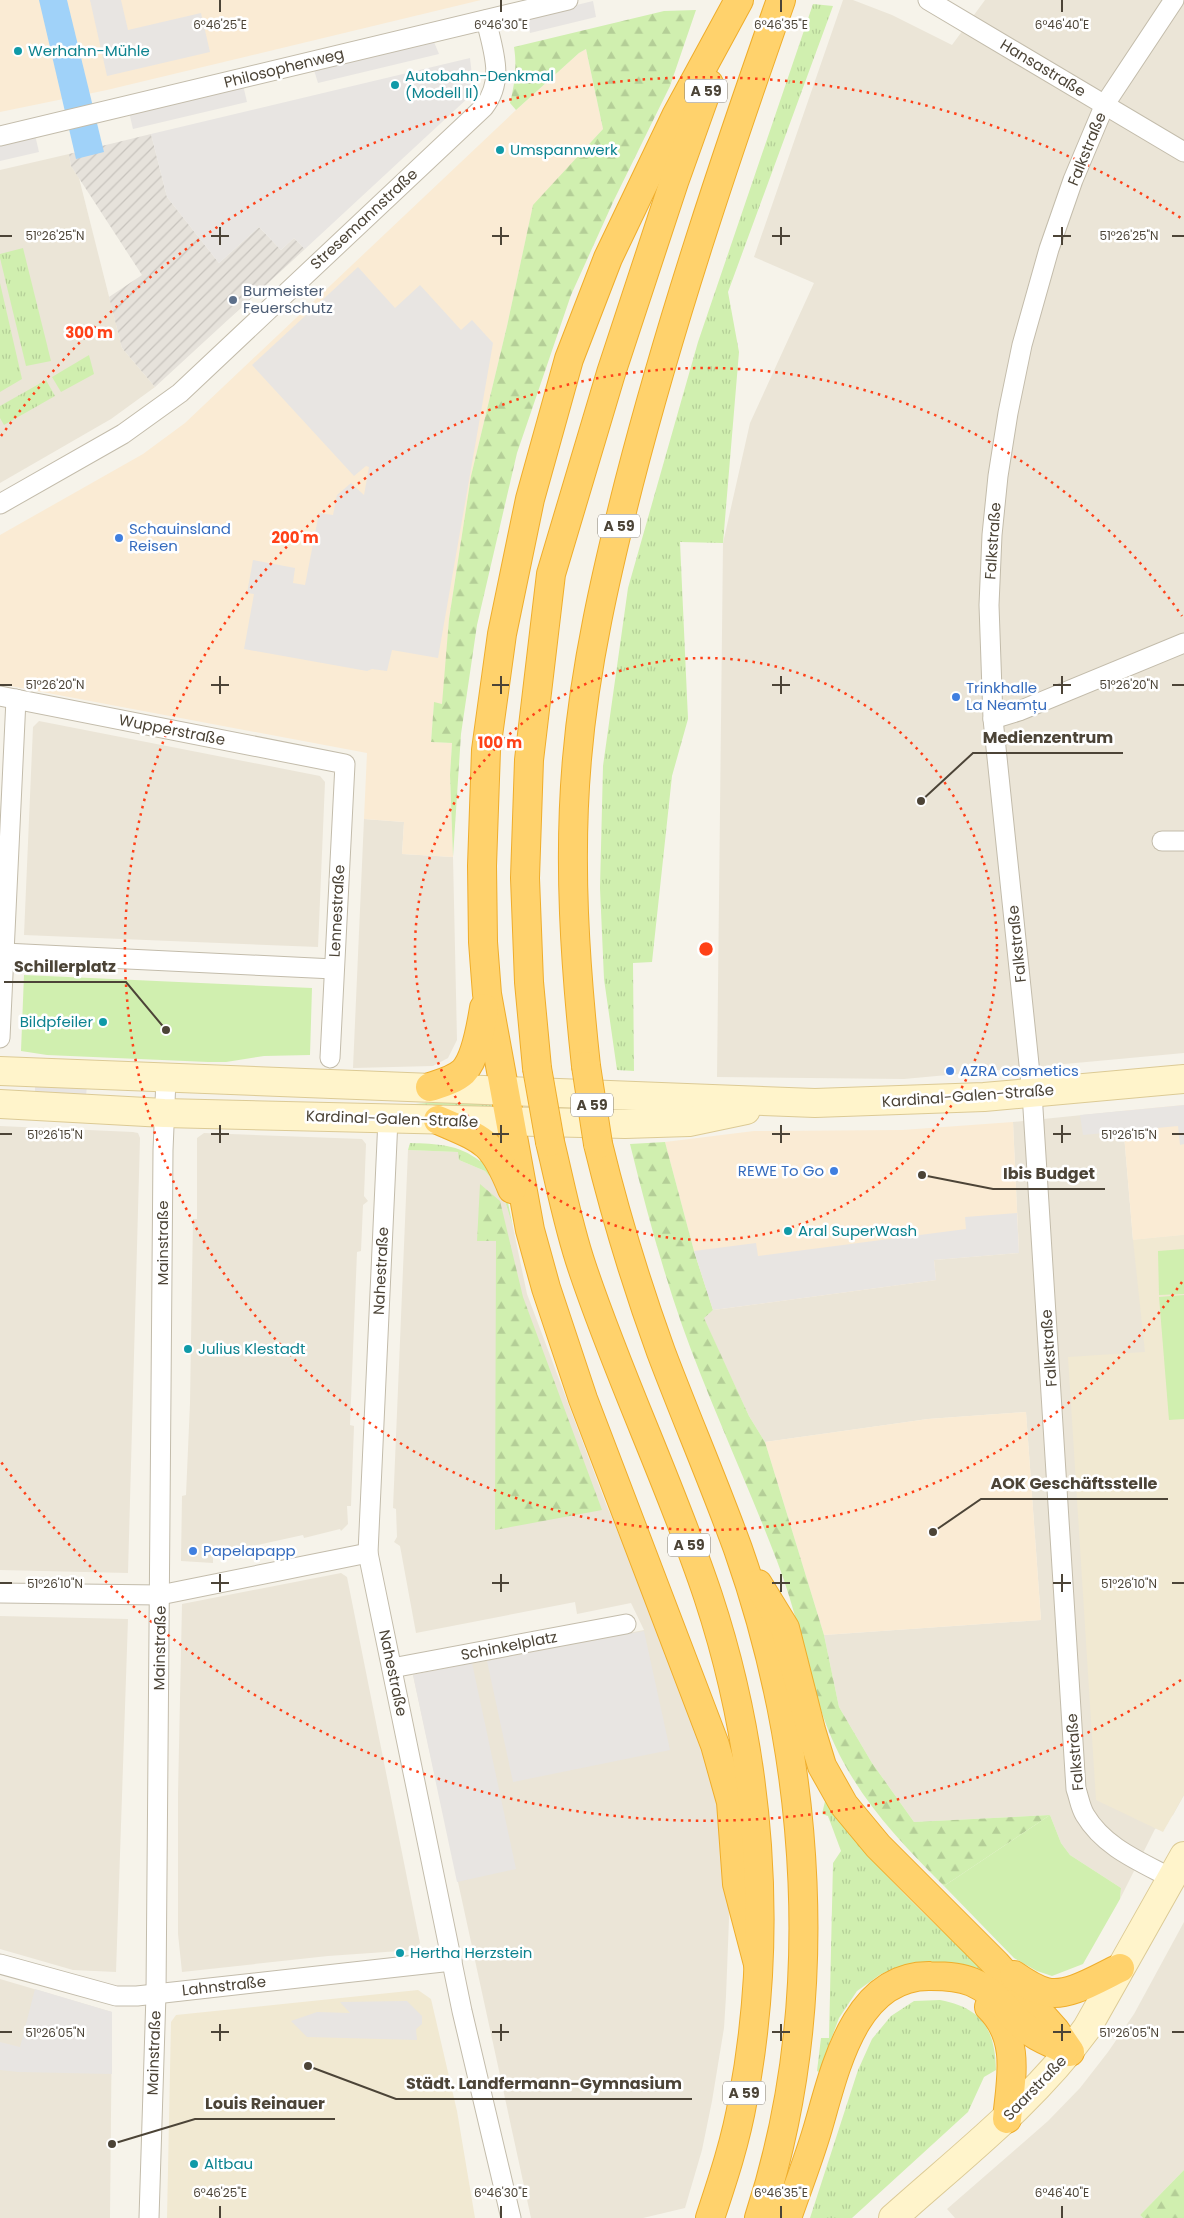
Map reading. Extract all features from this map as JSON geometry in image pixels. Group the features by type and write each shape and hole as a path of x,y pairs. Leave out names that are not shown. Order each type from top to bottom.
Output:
{"highway":[{"path":"739,0 676,116 608,258 569,359 530,499 502,634 486,750 482,866 483,942 487,994 530,1230 546,1288 583,1399 715,1745 730,1802 737,1884 758,1964"},
{"name":"A 59","path":"710,2218 730,2155 743,2100 751,2048 758,1964 759,1894 757,1842 743,1739 733,1686 708,1597 581,1265 550,1142 537,1068 529,982 525,878 529,760 551,574 620,345 674,182 739,0"},
{"name":"A 59","path":"758,2218 769,2187 783,2126 796,2047 801,1976 802,1901 797,1812 786,1736 772,1668 738,1550 661,1351 630,1264 598,1144 586,1066 574,941 573,823 578,750 588,666 604,583 653,389 715,195 780,3"},
{"path":"430,1087 450,1080 464,1071 479,1037 487,994"},
{"path":"438,1120 478,1137 493,1151 504,1168 530,1230"},
{"path":"738,1550 784,1628 822,1766 844,1805 878,1846 996,1964 1055,2030 1070,2052"},
{"path":"996,1964 1032,1986 1047,1992 1060,1993 1072,1990 1120,1968"},
{"path":"936,1976 964,1989 981,2000 995,2013 1007,2031 1013,2054 1007,2119"},
{"path":"787,2218 837,2064 853,2027 864,2011 885,1989 915,1977 956,1977 983,1988 992,1994 1028,2030 1070,2052"}],"main road":[{"name":"Kardinal-Galen-Straße","path":"0,1071 166,1079 430,1087 505,1092 697,1097 782,1102 926,1100 1032,1093 1184,1079"},
{"name":"Kardinal-Galen-Straße","path":"0,1104 164,1113 634,1124 689,1122 782,1102"},
{"name":"Saarstraße","path":"893,2218 1007,2119 1070,2052 1087,2028 1178,1867"}],"street":[{"name":"Philosophenweg","path":"0,136 568,0"},
{"name":"Hansastraße","path":"928,0 1184,152"},
{"name":"Falkstraße","path":"1174,0 1105,104 1074,180 1041,274 1022,344 998,476 992,535 989,605 993,719 1032,1093 1076,1789 1084,1813 1101,1837 1141,1863 1178,1867"},
{"name":"Stresemannstraße","path":"0,504 123,434 180,393 484,107 490,99 496,82 497,72 486,20"},
{"path":"993,719 1019,711 1184,643"},
{"path":"0,1038 4,953 8,698"},
{"name":"Wupperstraße","path":"8,698 345,764"},
{"name":"Lennestraße","path":"330,1058 345,764"},
{"path":"1162,841 1184,841"},
{"path":"4,953 334,969"},
{"name":"Mainstraße","path":"148,2218 156,1994 164,1113 166,1079"},
{"name":"Nahestraße","path":"388,1119 368,1553 452,1961 511,2218"},
{"path":"0,1593 160,1595 368,1553"},
{"name":"Schinkelplatz","path":"392,1668 626,1624"},
{"name":"Lahnstraße","path":"0,1964 116,1996 156,1994 452,1961"}],"shaded area":[{"path":"0,0 481,0 107,90 0,112"},
{"path":"90,0 121,0 128,30 201,13 210,52 107,76"},
{"path":"843,0 853,0 892,15 952,45 985,0 1184,0 1184,1053 904,1079 717,1077 723,543 750,423 814,283 754,257"},
{"path":"593,1 596,17 530,33 527,17"},
{"path":"434,42 439,54 318,83 314,70"},
{"path":"586,49 603,129 533,206 507,326 471,476 449,619 445,687 442,704 434,703 431,742 452,743 450,775 453,857 402,854 404,822 364,819 367,753 0,684 0,535 143,454 185,423 516,110 579,53"},
{"path":"470,58 473,84 469,97 305,249 294,238 281,250 259,227 219,263 167,197 151,134"},
{"path":"243,85 247,102 133,129 129,112"},
{"path":"151,134 167,197 219,263 259,227 281,250 294,238 305,249 155,387 122,348 109,297 142,275 71,166 69,154"},
{"path":"35,135 39,152 0,161 0,143"},
{"path":"69,154 71,166 79,178 122,348 155,387 111,419 0,483 0,170"},
{"path":"358,267 395,308 420,285 461,330 472,320 493,343 438,658 392,650 387,671 372,669 367,671 244,649 254,594 247,593 253,560 295,568 293,583 305,585 319,513 333,515 337,495 351,483 364,495 369,467 366,466 354,476 252,365"},
{"path":"39,721 320,776 325,782 318,947 24,935 33,727"},
{"path":"364,819 404,822 402,854 453,857 457,1040 448,1058 433,1066 353,1068"},
{"path":"35,1079 87,1083 86,1098 35,1095"},
{"path":"1184,1105 1184,1235 1133,1240 1122,1111"},
{"path":"1184,1105 1184,1144 1180,1145 1178,1126 1083,1135 1080,1115"},
{"path":"1122,1111 1133,1240 1184,1235 1184,1795 1173,1815 1155,1829 1120,1899 1121,1888 1070,1855 1061,1843 1050,1815 914,1822 872,1763 839,1707 824,1635 1041,1620 1026,1412 928,1419 765,1442 749,1416 703,1317 713,1310 936,1280 934,1260 1019,1253 1013,1122"},
{"path":"1013,1122 1019,1253 934,1260 936,1280 713,1310 694,1251 665,1142 754,1131 902,1130"},
{"path":"0,1126 133,1132 138,1133 140,1138 128,1573 0,1570"},
{"path":"204,1133 362,1139 366,1144 364,1196 368,1201 363,1205 361,1251 357,1252 350,1425 354,1426 351,1506 347,1506 348,1524 341,1531 340,1529 304,1538 303,1535 235,1550 235,1553 213,1557 213,1563 181,1561 182,1496 186,1495 190,1403 193,1219 197,1219 197,1138"},
{"path":"408,1150 459,1152 459,1160 485,1171 502,1191 513,1227 527,1294 606,1504 700,1727 715,1770 728,1863 729,1919 724,2028 702,2150 685,2208 643,2218 531,2218 413,1675 644,1630 631,1603 577,1614 575,1602 416,1633 400,1546 394,1542 397,1537 396,1509 393,1508"},
{"path":"1017,1213 1019,1253 934,1260 936,1280 713,1310 694,1251 756,1243 758,1256 966,1229 965,1217"},
{"path":"1184,1235 1184,1795 1163,1832 1096,1800 1068,1357 1145,1352 1133,1240"},
{"path":"1026,1412 1041,1620 824,1635 765,1442 928,1419"},
{"path":"341,1573 347,1577 420,1943 414,1950 328,1956 182,1972 178,1934 178,1794 182,1604"},
{"path":"0,1616 128,1619 116,1972 73,1970 0,1949"},
{"path":"644,1631 670,1750 513,1782 487,1661"},
{"path":"472,1663 516,1869 457,1882 413,1675"},
{"path":"1184,1922 1184,2170 1140,2215 1143,2218 955,2218 947,2209 1048,2121 1080,2088 1108,2052 1134,2014"},
{"path":"0,1979 112,2012 110,2218 0,2218"},
{"path":"35,1989 112,2012 112,2074 0,2070 0,2042 20,2047"},
{"path":"418,1990 431,1999 457,2111 475,2218 167,2218 171,2022 176,2015"},
{"path":"407,2001 422,2016 422,2024 416,2029 417,2040 307,2037 291,2021 317,2012 350,2013 340,2002"}],"green space":[{"path":"813,4 833,6 728,292 739,352 723,543 680,542 688,719 672,776 652,962 633,963 634,1071 617,1070 604,979 600,888 603,766 628,588 698,342"},
{"path":"696,10 670,86 614,200 571,295 517,453 477,625 461,734 453,857 450,775 452,743 431,742 434,702 442,704 449,619 471,476 507,326 533,205 603,129 586,49 579,53 516,110 510,103 515,75 514,47 664,11"},
{"path":"23,248 51,361 26,366 0,258 0,254"},
{"path":"0,283 22,379 0,392"},
{"path":"89,355 94,374 61,392 52,377"},
{"path":"46,380 55,396 4,425 0,418 0,406"},
{"path":"24,975 312,988 310,1055 264,1056 226,1062 208,1062 47,1055 21,1051"},
{"path":"474,1099 492,1102 492,1109 404,1105"},
{"path":"665,1142 694,1251 713,1310 704,1318 749,1416 765,1442 824,1635 839,1707 872,1763 914,1822 1050,1815 944,1886 888,1827 872,1806 856,1784 831,1737 821,1710 784,1579 693,1355 667,1280 648,1212 630,1144"},
{"path":"410,1143 447,1146 464,1151 480,1161 484,1158 505,1188 513,1227 502,1191 485,1171 459,1160 458,1152 408,1150"},
{"path":"480,1184 500,1201 523,1297 602,1510 495,1530 496,1241 477,1241"},
{"path":"1184,1249 1184,1294 1159,1295 1158,1251"},
{"path":"1184,1295 1184,1419 1169,1420 1159,1297"},
{"path":"826,1797 872,1859 888,1877 939,1928 1010,1994 903,1966 881,1974 857,1991 839,2018 819,2072 817,2071 821,2038 829,2038 833,1863 841,1851 828,1816 822,1814"},
{"path":"1050,1815 1061,1843 1070,1855 1121,1888 1120,1899 1083,1964 1052,1976 1037,1971 1014,1958 944,1886"},
{"path":"940,2000 966,2009 976,2015 983,2023 993,2043 996,2070 984,2077 968,2112 852,2218 810,2218 858,2070 872,2039 891,2016 914,2001"},
{"path":"1184,2170 1184,2218 1143,2218 1140,2215"}],"water":[{"path":"39,0 67,0 104,152 76,159"}],"place":[{"name":"Werhahn-Mühle","path":"18,51"},
{"name":"Autobahn-Denkmal (Modell II)","path":"395,85"},
{"name":"Umspannwerk","path":"500,150"},
{"name":"Burmeister Feuerschutz","path":"233,300"},
{"name":"Schauinsland Reisen","path":"119,538"},
{"name":"Trinkhalle La Neamțu","path":"956,697"},
{"name":"Medienzentrum","path":"921,801"},
{"name":"Bildpfeiler","path":"103,1022"},
{"name":"Schillerplatz","path":"166,1030"},
{"name":"AZRA cosmetics","path":"950,1071"},
{"name":"REWE To Go","path":"834,1171"},
{"name":"Ibis Budget","path":"922,1175"},
{"name":"Aral SuperWash","path":"788,1231"},
{"name":"Julius Klestadt","path":"188,1349"},
{"name":"AOK Geschäftsstelle","path":"933,1532"},
{"name":"Papelapapp","path":"193,1551"},
{"name":"Hertha Herzstein","path":"400,1953"},
{"name":"Städt. Landfermann-Gymnasium","path":"308,2066"},
{"name":"Louis Reinauer","path":"112,2144"},
{"name":"Altbau","path":"194,2164"}]}
